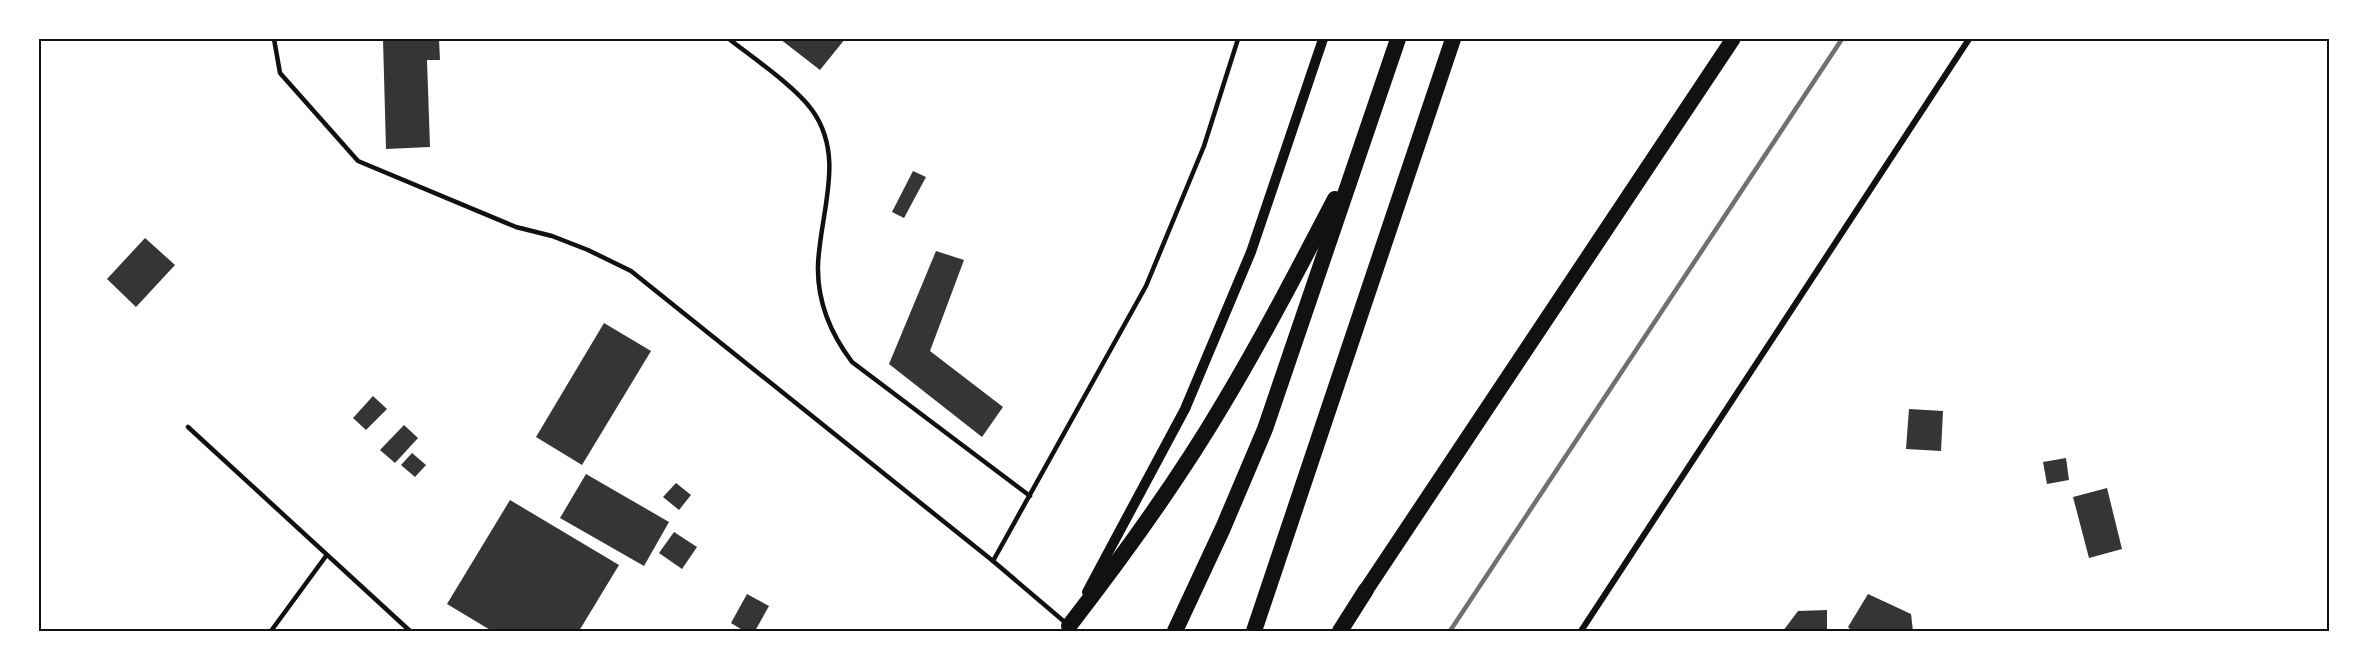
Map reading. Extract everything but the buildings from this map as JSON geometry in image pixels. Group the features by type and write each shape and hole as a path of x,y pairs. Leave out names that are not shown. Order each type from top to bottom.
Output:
{"highway":[{"path":"1175,631 1223,528 1265,429 1398,39"},
{"path":"1254,631 1453,39"},
{"path":"1067,628 1154,512 1217,415 1308,253 1361,148"},
{"path":"1340,631 1366,590"}],"main road":[{"path":"1366,590 1732,39"}],"street":[{"path":"1067,628 1185,409 1251,252 1323,39"},
{"path":"1581,631 1969,39"}],"lane":[{"path":"274,39 280,74 358,161 516,227 588,250 631,271 993,561 1067,628"},
{"path":"729,39 812,109 828,143 831,161 830,179 818,266 824,310 840,346 852,362 1030,496"},
{"path":"993,561 1146,286 1204,146 1238,39"},
{"path":"188,427 410,631"},
{"path":"272,631 326,556"}],"railway":[{"path":"1450,631 1842,39"}]}
